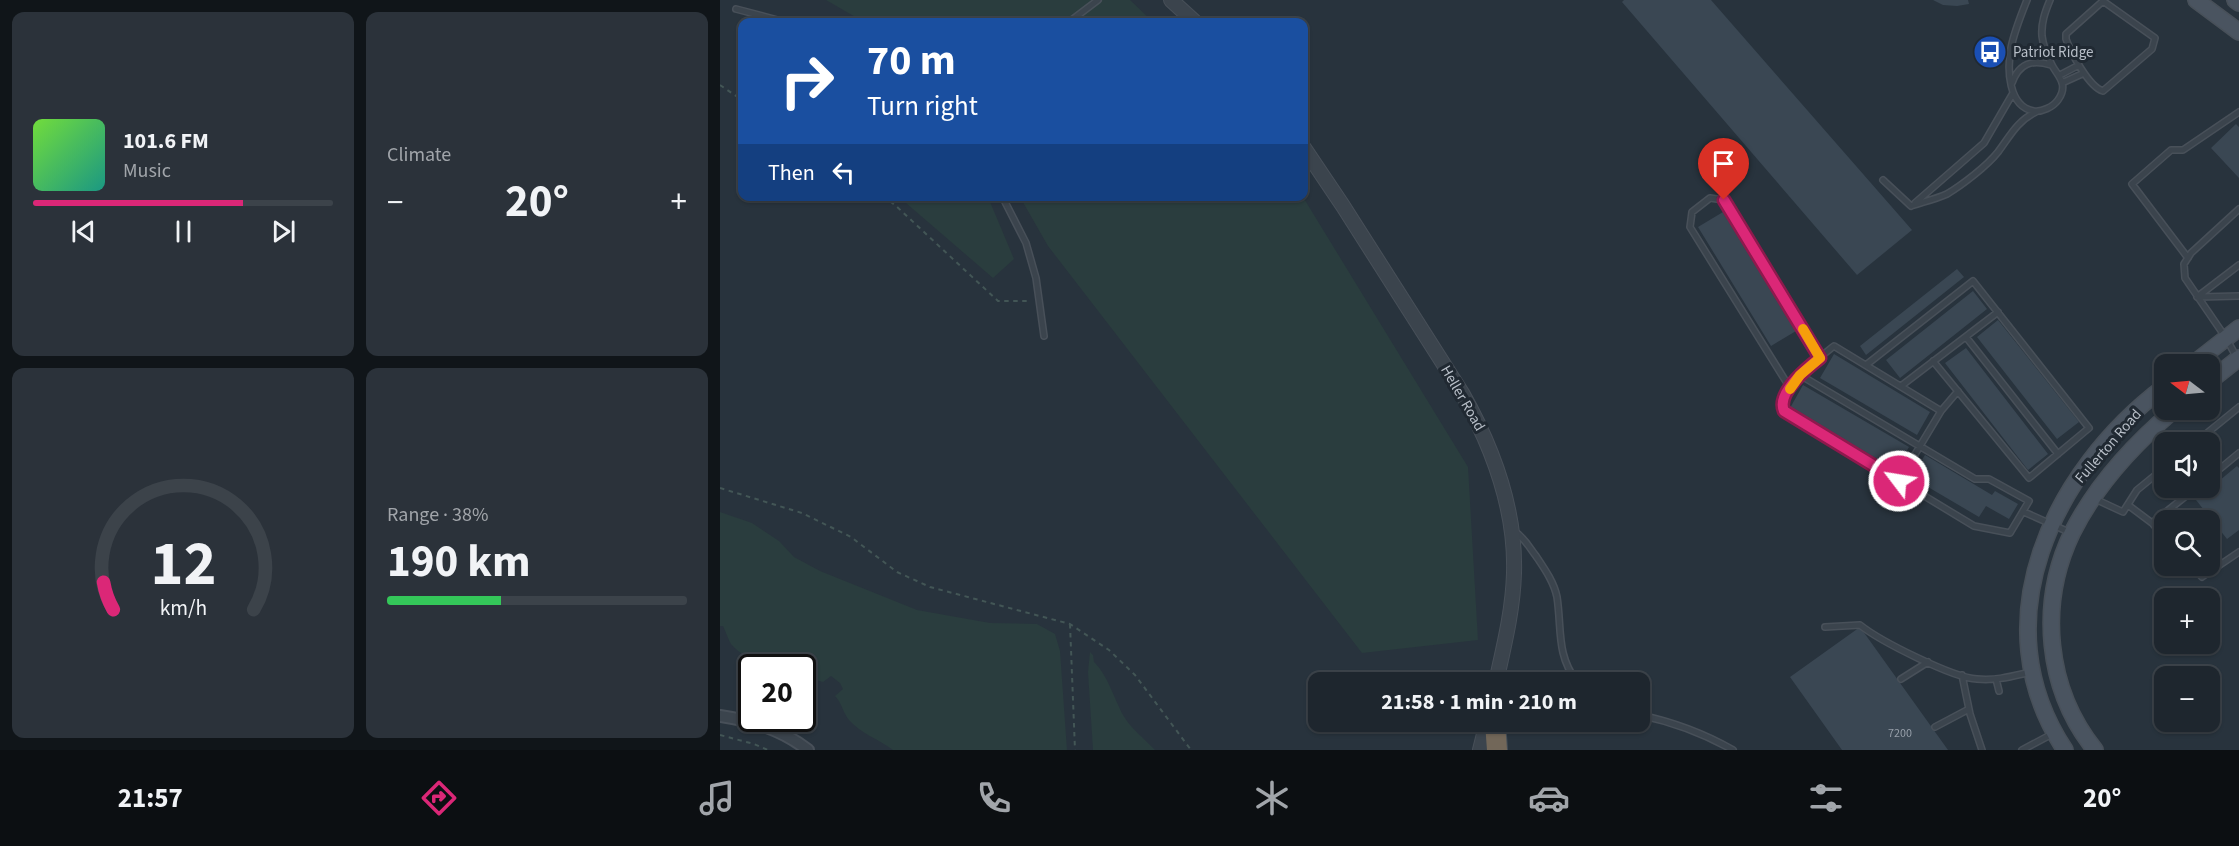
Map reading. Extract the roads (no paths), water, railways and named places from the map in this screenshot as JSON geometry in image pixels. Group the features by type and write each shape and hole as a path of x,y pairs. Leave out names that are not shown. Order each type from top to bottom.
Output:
{"highway":[{"path":"1496,732 1497,750"}],"main road":[{"path":"2196,0 2239,32"},
{"path":"2235,0 2239,3"},
{"path":"2206,354 2239,328"},
{"path":"2220,373 2238,359"},
{"name":"Fullerton Road","path":"2066,750 2054,733 2040,702 2031,672 2028,636 2030,593 2039,554 2051,524 2074,484 2094,457 2154,396"},
{"name":"Fullerton Road","path":"2095,750 2067,704 2058,678 2052,648 2054,591 2060,566 2072,534 2093,498 2129,453 2164,420"}],"street":[{"path":"1172,0 1191,18"},
{"name":"Heller Road","path":"1308,154 1462,393 1494,459 1506,498 1512,530 1514,573 1510,622 1498,672"},
{"path":"720,716 755,722 795,740 808,750"},
{"path":"1480,750 1484,732"}],"lane":[{"path":"1074,18 1098,0"},
{"path":"2027,0 2011,45 2009,63 2014,98 2023,107 2036,112"},
{"path":"1911,206 1946,194 1957,187 1989,161 2016,125 2026,116 2048,109 2058,100 2062,88 2060,75 2051,65 2042,37 2045,14 2050,0"},
{"path":"2103,1 2155,38 2152,49 2103,91 2098,90 2079,65 2070,49 2066,34 2103,1"},
{"path":"736,9 769,18"},
{"path":"2012,84 2016,72 2026,63 2039,61 2051,65"},
{"path":"2060,75 2079,65"},
{"path":"2062,83 2084,73"},
{"path":"1911,206 1984,143 2013,92"},
{"path":"2188,258 2132,184 2171,150 2183,150 2239,112"},
{"path":"1883,180 1911,206"},
{"path":"1790,388 1690,227 1692,212 1710,198 1724,200 1820,358"},
{"path":"1005,201 1026,243 1036,278 1044,336"},
{"path":"2238,359 2185,278 2184,264 2239,209"},
{"path":"2198,297 2239,265"},
{"path":"1866,365 1973,281 2089,428 2029,478 1933,361"},
{"path":"2198,297 2239,296"},
{"path":"1901,386 1998,312"},
{"path":"1966,337 2058,454"},
{"path":"1800,375 1976,479 1989,479 2029,501 2010,533 1974,526 1784,411 1781,405 1782,400 1800,375 1834,346 1941,411"},
{"path":"1899,481 1941,411 1958,391"},
{"path":"2208,432 2239,407"},
{"path":"2220,469 2239,453"},
{"path":"2093,498 2123,512 2137,490 2154,476"},
{"path":"2152,523 2183,498"},
{"path":"2128,505 2154,525"},
{"path":"2024,512 2072,534"},
{"path":"1512,530 1525,540 1544,568 1556,595 1561,650 1570,672"},
{"path":"2220,565 2239,552"},
{"path":"1826,627 1860,625 1874,636 1929,662 1974,679 1996,679 2031,672"},
{"path":"1901,679 1929,662"},
{"path":"1962,675 1969,709 1982,750"},
{"path":"1996,679 1999,691"},
{"path":"1935,727 1969,709"},
{"path":"1650,718 1684,726 1711,737 1733,750"},
{"path":"2022,750 2054,733"}],"place":[{"name":"Patriot Ridge","path":"1990,52"}]}
